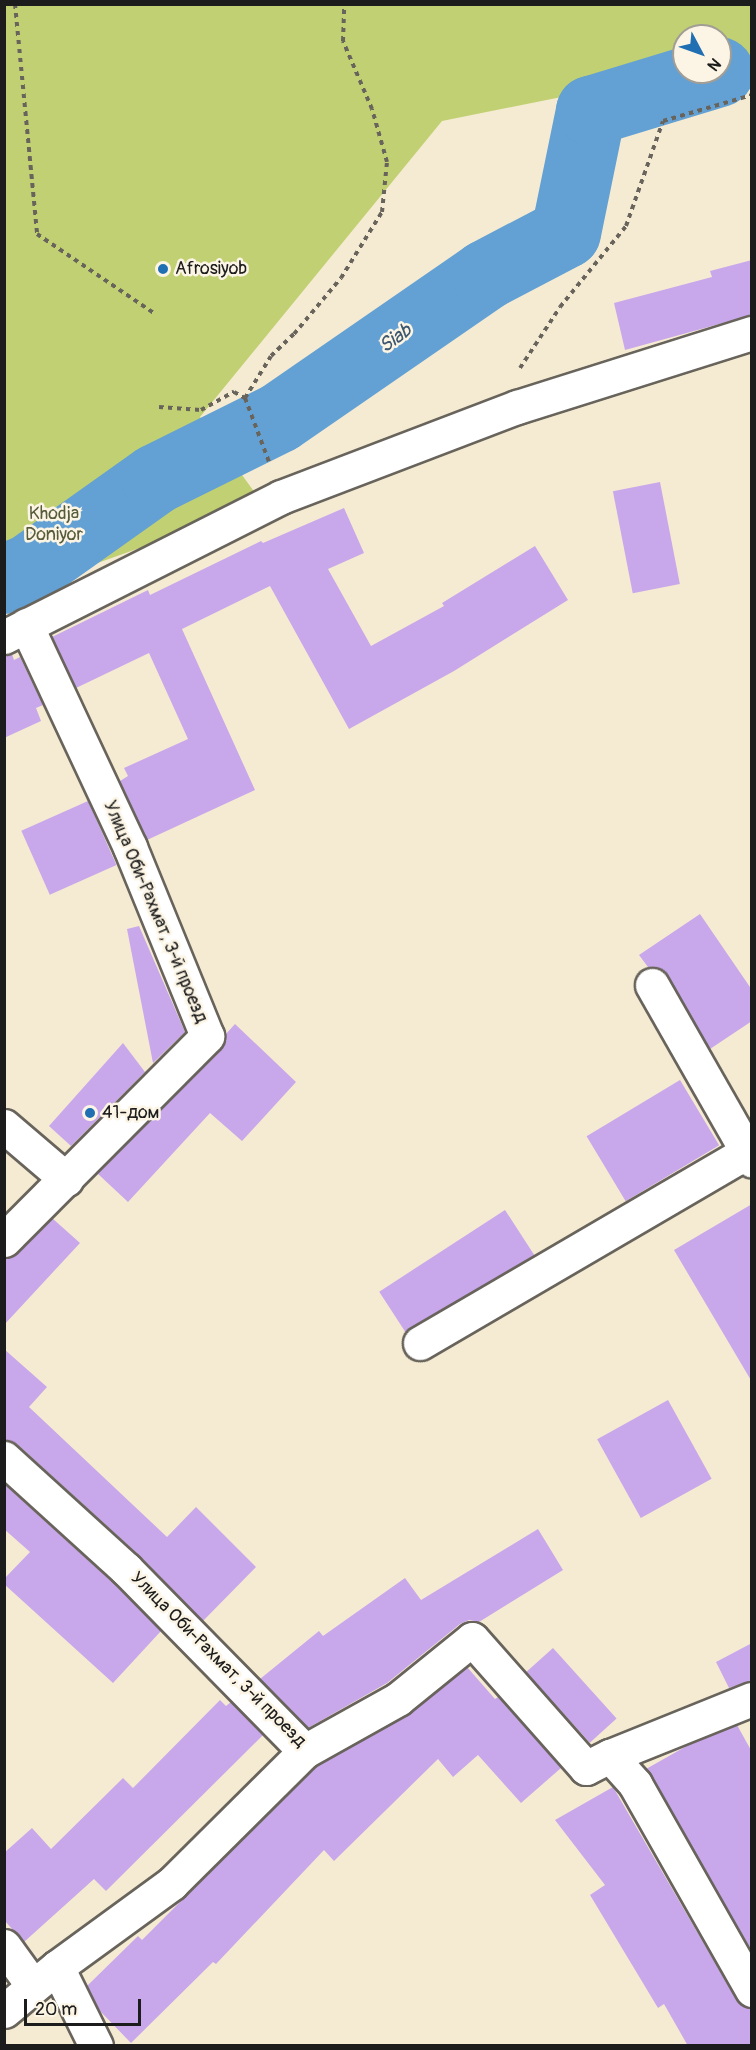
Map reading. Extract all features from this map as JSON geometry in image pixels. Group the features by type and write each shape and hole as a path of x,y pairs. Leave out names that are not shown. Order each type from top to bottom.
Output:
{"street":[{"path":"15,631 281,497 517,407 752,333"},
{"name":"Улица Оби-Рахмат, 3-й проезд","path":"4,1239 207,1036 130,848 15,631"},
{"path":"420,1343 749,1156 652,985"},
{"path":"4,1126 66,1179"},
{"name":"Улица Оби-Рахмат, 3-й проезд","path":"4,1458 126,1569 305,1751 398,1699 472,1639 586,1768 610,1756"},
{"path":"752,1699 610,1756 636,1784 752,1990"},
{"path":"4,2011 45,1977 172,1883 305,1751"},
{"path":"4,1946 45,1977 96,2046"}],"path":[{"path":"15,4 37,234 156,314"},
{"path":"245,398 271,356 294,334 341,278 382,212 387,162 372,109 344,42 344,4"},
{"path":"517,372 560,307 626,226 663,121 752,95"},
{"path":"159,407 201,410 234,392 245,398 281,497"}],"green space":[{"name":"Afrosiyob","path":"4,5 751,5 751,59 732,63 732,24 672,24 672,75 442,121 200,417 263,504 5,596"}],"building":[{"path":"752,260 752,315 625,350 614,303 712,277 710,271"},
{"path":"660,482 680,584 633,593 613,491"},
{"path":"344,508 364,553 328,569 371,646 444,606 442,603 535,546 568,600 454,671 349,729 270,586 182,629 255,790 147,840 120,781 128,776 124,768 188,739 149,653 76,688 52,637 148,590 150,595 261,541 263,543"},
{"path":"12,654 14,660 20,657 43,705 36,708 41,721 4,738 4,655"},
{"path":"88,801 116,865 50,895 21,831"},
{"path":"700,914 752,990 752,1021 710,1049 668,976 661,969 648,967 639,955"},
{"path":"139,926 185,1032 153,1063 127,929"},
{"path":"235,1024 296,1082 242,1141 210,1113 128,1202 97,1173 220,1049 225,1035"},
{"name":"41-дом","path":"123,1043 145,1072 71,1146 49,1126"},
{"path":"680,1080 719,1145 626,1201 587,1136"},
{"path":"752,1204 752,1382 674,1250"},
{"path":"505,1210 534,1255 409,1337 379,1292"},
{"path":"52,1218 80,1243 4,1325 4,1258 17,1253"},
{"path":"4,1349 47,1387 29,1407 167,1537 196,1507 256,1567 203,1621 139,1555 17,1444 4,1440"},
{"path":"668,1400 712,1479 641,1518 597,1439"},
{"path":"4,1484 113,1583 161,1631 113,1683 4,1584 4,1579 30,1552 4,1529"},
{"path":"538,1529 563,1570 479,1622 469,1620 460,1624 387,1683 308,1728 260,1679 319,1631 323,1636 405,1578 421,1600"},
{"path":"752,1643 752,1681 729,1688 716,1662"},
{"path":"553,1648 617,1719 590,1743 526,1672"},
{"path":"467,1667 495,1699 498,1697 561,1768 521,1803 478,1755 453,1777 438,1759 334,1861 324,1850 216,1964 213,1962 131,2043 99,2010 87,1986 138,1936 142,1940 316,1766 407,1715"},
{"path":"220,1700 226,1706 231,1702 263,1735 106,1891 94,1879 24,1942 4,1920 4,1853 32,1828 51,1849 123,1778 133,1788"},
{"path":"737,1725 752,1752 752,1951 646,1769 692,1743"},
{"path":"613,1787 736,1999 742,2006 752,2009 752,2046 688,2046 664,2004 658,2008 590,1895 605,1885 555,1820"}],"waterway":[{"name":"Siab","path":"4,579 28,570 156,479 279,418 486,275 566,233 591,111 680,84"}],"place":[{"name":"Afrosiyob","path":"163,269"},
{"name":"41-дом","path":"90,1113"}],"park label":[{"name":"Khodja Doniyor","path":"54,525"}]}
